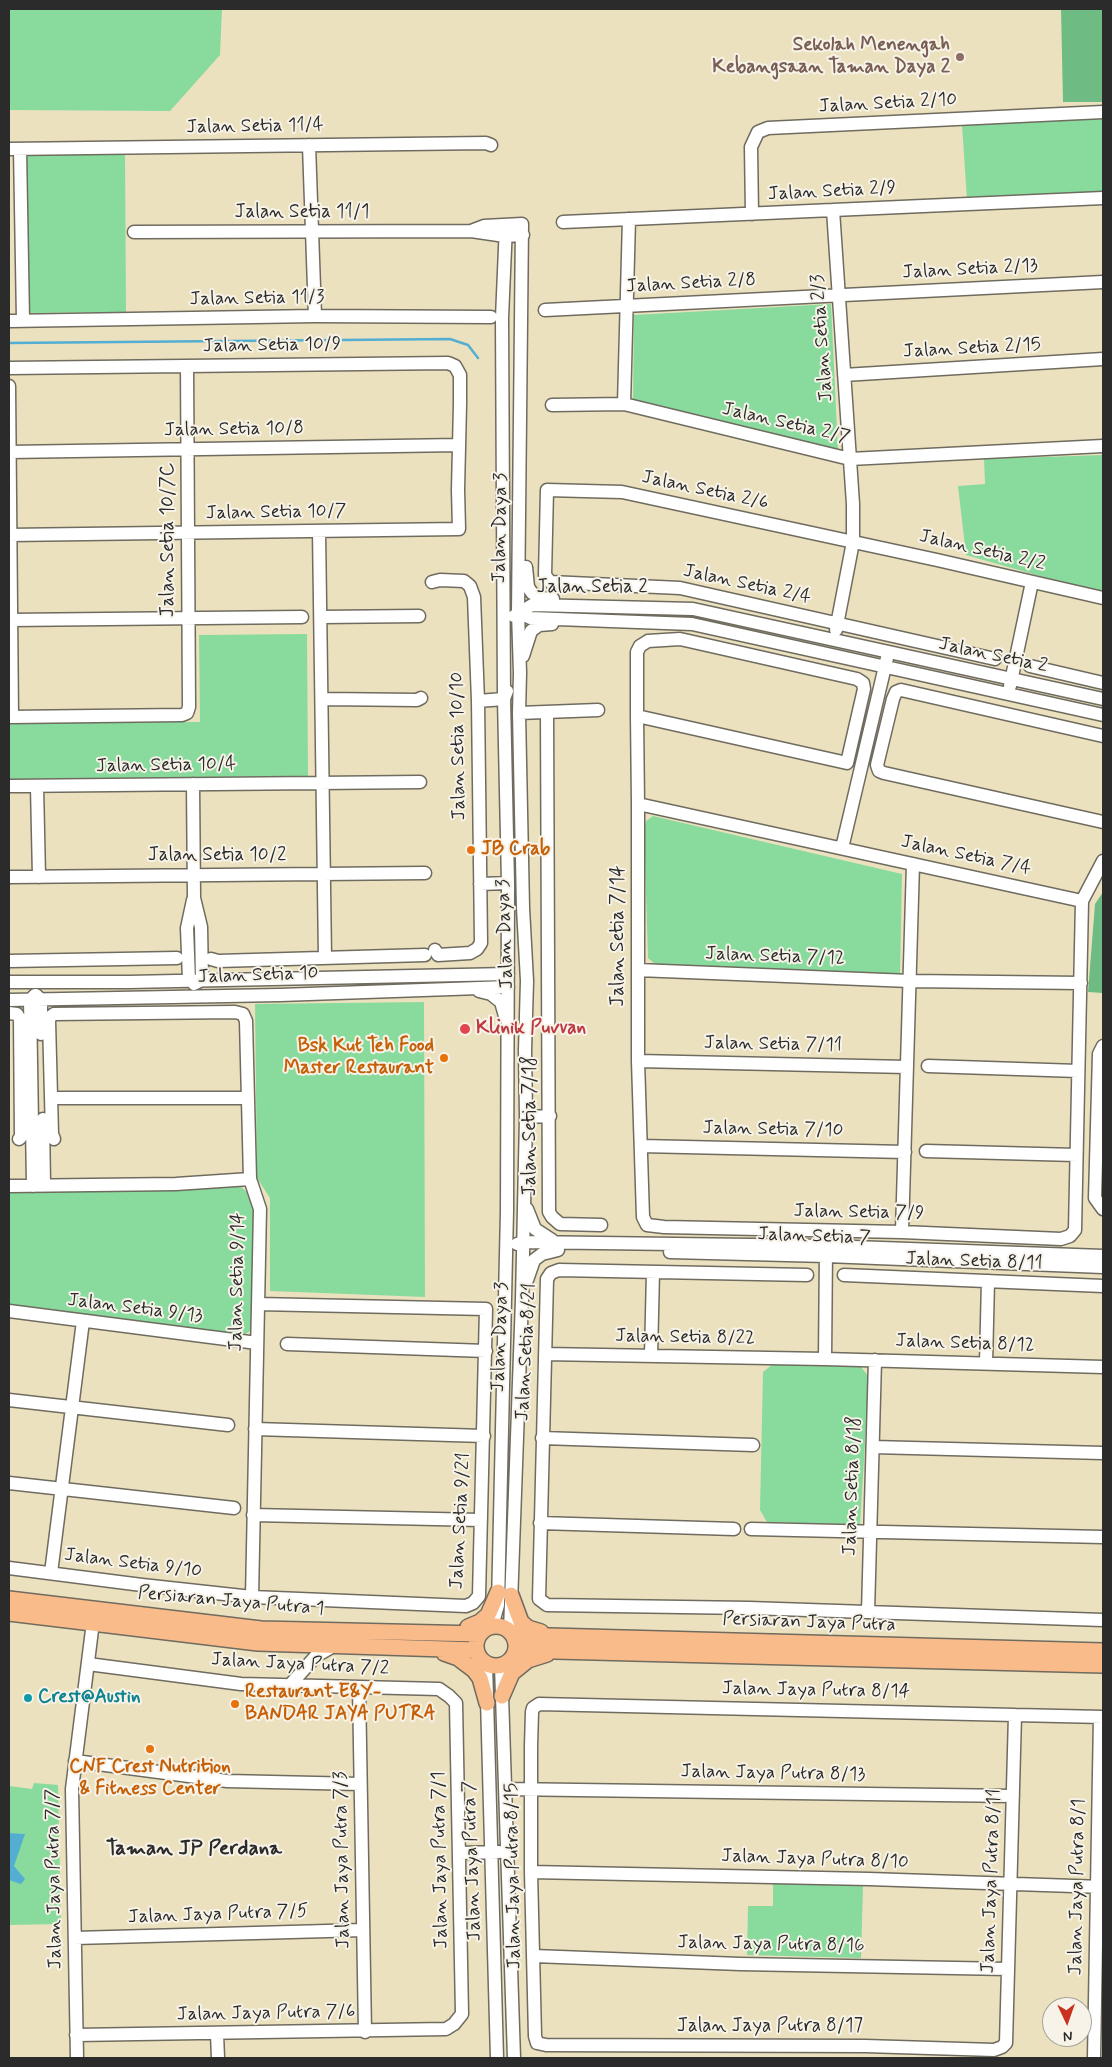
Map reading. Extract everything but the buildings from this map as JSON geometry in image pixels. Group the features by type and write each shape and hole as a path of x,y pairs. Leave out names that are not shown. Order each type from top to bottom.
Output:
{"main road":[{"path":"439,1633 471,1626 480,1622 505,1593 518,1618 524,1625 554,1643 517,1668 509,1678 502,1696"},
{"name":"Persiaran Jaya Putra 1","path":"9,1599 261,1629 439,1633 486,1630 502,1626 513,1638"},
{"name":"Persiaran Jaya Putra 1","path":"9,1613 258,1643 476,1650"},
{"path":"486,1630 477,1641 476,1650 480,1658 494,1664 509,1661 513,1638"},
{"name":"Persiaran Jaya Putra","path":"513,1638 554,1643 1103,1665"},
{"name":"Persiaran Jaya Putra","path":"554,1643 1103,1651"},
{"path":"424,1648 458,1658 471,1666 480,1678 487,1703"}],"street":[{"name":"Jalan Setia 2/10","path":"752,214 751,147 758,132 768,128 1103,112"},
{"name":"Jalan Setia 11/4","path":"15,149 486,143 491,145"},
{"path":"309,146 315,316"},
{"path":"15,149 15,238 23,320"},
{"name":"Jalan Setia 2/9","path":"563,222 1103,198"},
{"name":"Jalan Setia 2/3","path":"833,210 850,459 853,542 834,640"},
{"path":"624,404 629,220"},
{"name":"Jalan Daya 3","path":"505,230 502,318 504,699 508,883 507,932 510,981 507,1211 504,1283 505,1593 513,1638"},
{"name":"Jalan Setia 11/1","path":"134,232 522,230"},
{"name":"Jalan Daya 3","path":"486,1630 497,1612 505,1593 522,1299 520,1246 524,1195 525,1050 528,981 523,908 518,713 520,673 518,612 522,230"},
{"name":"Jalan Setia 2/13","path":"839,295 1103,282"},
{"name":"Jalan Setia 2/8","path":"545,310 839,295"},
{"name":"Jalan Setia 11/3","path":"9,321 315,316 491,317"},
{"name":"Jalan Setia 2/15","path":"844,375 1103,360"},
{"name":"Jalan Setia 10/9","path":"9,368 448,362 455,366 460,375 459,445"},
{"name":"Jalan Setia 10/7C","path":"10,717 182,715 187,713 189,706 187,366"},
{"path":"9,386 10,717"},
{"name":"Jalan Setia 2/7","path":"552,406 624,404 850,459 1103,446"},
{"name":"Jalan Setia 10/8","path":"9,452 459,445"},
{"name":"Jalan Setia 10/7","path":"9,535 459,529 459,445"},
{"name":"Jalan Setia 2/6","path":"547,490 622,492 853,542"},
{"name":"Jalan Setia 2/4","path":"547,490 546,575 550,582 680,588 995,659"},
{"path":"478,701 504,699 507,691 507,632 509,622 518,612 511,601 509,593 507,524 503,507"},
{"path":"520,507 528,587 532,593 540,598 615,606"},
{"path":"211,959 218,961 325,958 320,531"},
{"name":"Jalan Setia 2/2","path":"853,542 1103,598"},
{"name":"Jalan Setia 10/10","path":"325,958 470,953 477,949 481,943 478,701 474,597 470,586 464,581 432,582"},
{"path":"1009,693 1032,582"},
{"name":"Jalan Setia 2","path":"518,612 532,604 693,609 1103,699"},
{"name":"Jalan Setia 2","path":"518,612 530,618 692,624 1103,715"},
{"path":"321,617 419,616"},
{"path":"10,620 302,617"},
{"path":"520,673 531,631 539,625 615,620"},
{"name":"Jalan Setia 7/14","path":"637,716 847,763 864,689 863,683 857,679 680,639 648,641 640,646 637,652 637,716 638,804 638,1061 643,1217 647,1225"},
{"path":"842,848 888,652"},
{"path":"1030,666 1103,683"},
{"path":"1103,736 901,690 896,692 893,699 877,765 879,771 1103,822"},
{"path":"322,699 417,700 421,698"},
{"path":"518,713 598,710"},
{"name":"Jalan Setia 7/18","path":"547,712 549,1206 555,1221 564,1225 601,1225"},
{"name":"Jalan Setia 10/4","path":"9,786 420,782"},
{"path":"193,784 194,898 186,928 196,981 207,988 262,989 275,991 280,995"},
{"path":"37,786 39,876"},
{"name":"Jalan Setia 7/4","path":"638,804 1082,901"},
{"path":"926,1151 1076,1155 1082,901 1103,861"},
{"path":"902,1232 913,864"},
{"name":"Jalan Setia 10/2","path":"9,877 425,873"},
{"path":"480,884 508,883"},
{"path":"523,908 520,925 519,974 510,981 520,993 525,1050"},
{"path":"466,975 485,972 494,968 503,958 507,932"},
{"path":"9,961 177,958"},
{"name":"Jalan Setia 7/12","path":"638,970 910,980 1081,983"},
{"name":"Jalan Setia 10","path":"9,984 466,975 510,981"},
{"path":"120,998 127,993 140,990 184,988 196,981"},
{"name":"Jalan Setia 10","path":"9,1000 35,998 280,995 466,988 510,981"},
{"path":"35,998 50,988 103,987 129,982"},
{"path":"9,984 24,988 35,998 39,1185"},
{"path":"466,988 491,994 501,1002 505,1010 508,1043"},
{"name":"Jalan Setia 9/14","path":"51,1098 50,1017 54,1014 235,1012 243,1014 246,1021 250,1179 260,1209 252,1597"},
{"path":"13,1014 20,1019 15,1098 21,1137 19,1139"},
{"path":"1103,1046 1099,1054 1101,1147 1096,1198 1103,1209"},
{"name":"Jalan Setia 7/11","path":"638,1061 907,1067"},
{"path":"928,1066 1078,1071"},
{"path":"54,1139 51,1098 248,1098"},
{"path":"526,1117 550,1116"},
{"name":"Jalan Setia 7/10","path":"641,1146 905,1152"},
{"name":"Jalan Setia 7/9","path":"647,1225 664,1227 902,1232 1061,1239 1070,1236 1075,1230 1076,1155"},
{"path":"9,1186 176,1184 250,1179"},
{"path":"522,1299 530,1265 542,1254 558,1246 535,1230 531,1223 524,1195"},
{"path":"504,1283 509,1272 511,1251 520,1246 511,1239 510,1221 507,1211"},
{"name":"Jalan Setia 7","path":"520,1246 1103,1256"},
{"path":"825,1359 826,1251"},
{"name":"Jalan Setia 7","path":"826,1251 1103,1267"},
{"name":"Jalan Setia 8/21","path":"807,1275 559,1270 551,1273 547,1279 538,1599 547,1605 868,1612"},
{"path":"652,1356 653,1272"},
{"name":"Jalan Setia 8/11","path":"844,1276 1103,1286"},
{"path":"986,1363 988,1281"},
{"name":"Jalan Setia 9/21","path":"252,1597 466,1606 473,1604 479,1596 486,1351 486,1309 258,1304"},
{"name":"Jalan Setia 9/13","path":"9,1311 256,1343"},
{"path":"51,1573 84,1321"},
{"path":"286,1344 486,1351"},
{"name":"Jalan Setia 8/22","path":"545,1354 825,1359"},
{"name":"Jalan Setia 8/12","path":"825,1359 1103,1367"},
{"name":"Jalan Setia 8/18","path":"868,1612 875,1360"},
{"path":"9,1400 228,1425"},
{"path":"255,1429 484,1436"},
{"path":"542,1438 753,1445"},
{"path":"873,1447 1103,1453"},
{"path":"9,1483 234,1508"},
{"path":"253,1514 481,1520"},
{"path":"540,1524 734,1528"},
{"path":"751,1529 1103,1537"},
{"name":"Jalan Setia 9/10","path":"9,1568 252,1597"},
{"path":"868,1612 1103,1620"},
{"name":"Jalan Jaya Putra 7/7","path":"77,2058 72,1789 93,1622"},
{"path":"290,1685 316,1656 335,1645"},
{"name":"Jalan Jaya Putra 7/2","path":"88,1664 241,1684 439,1689 449,1696"},
{"name":"Jalan Jaya Putra 7","path":"494,1664 502,1696 514,2058"},
{"name":"Jalan Jaya Putra 7","path":"494,1664 487,1703 497,2058"},
{"name":"Jalan Jaya Putra 7/3","path":"359,1687 365,2032"},
{"name":"Jalan Jaya Putra 7/1","path":"449,1696 456,1703 462,2014 454,2024"},
{"name":"Jalan Jaya Putra 8/14","path":"533,1708 539,1704 1102,1717"},
{"name":"Jalan Jaya Putra 8/15","path":"533,1708 531,1746 533,1789 531,1872 535,2036 537,2043"},
{"name":"Jalan Jaya Putra 8/11","path":"1002,2047 1006,2043 1015,1715"},
{"name":"Jalan Jaya Putra 8/1","path":"1094,2058 1100,1887 1102,1717"},
{"path":"75,1761 227,1781 360,1784"},
{"path":"505,1789 533,1789"},
{"name":"Jalan Jaya Putra 8/13","path":"533,1789 1013,1796"},
{"path":"459,1857 506,1855"},
{"name":"Jalan Jaya Putra 8/10","path":"531,1872 869,1879 1100,1887"},
{"name":"Jalan Jaya Putra 7/5","path":"74,1938 363,1930"},
{"name":"Jalan Jaya Putra 8/16","path":"534,1956 740,1964 1008,1969"},
{"name":"Jalan Jaya Putra 7/6","path":"76,2035 365,2032 446,2029 454,2024"},
{"path":"217,2034 218,2058"},
{"name":"Jalan Jaya Putra 8/17","path":"537,2043 555,2045 865,2046 994,2050 1002,2047"}],"green space":[{"path":"9,9 222,9 220,55 170,111 9,110"},
{"path":"1061,9 1103,9 1103,102 1063,102"},
{"path":"1103,118 1103,193 967,200 962,125"},
{"path":"125,152 126,312 28,313 26,153"},
{"path":"831,304 838,451 633,402 634,315"},
{"path":"1103,455 1103,594 966,555 958,486 985,484 984,459"},
{"path":"307,634 308,776 9,779 9,723 200,722 199,635"},
{"path":"653,816 902,874 900,976 655,964 648,958 644,828 646,821"},
{"path":"1103,892 1103,993 1088,992 1095,904"},
{"path":"424,1002 425,1297 270,1291 270,1198 257,1178 255,1004"},
{"path":"241,1187 252,1196 255,1203 252,1330 244,1335 9,1307 9,1191"},
{"path":"773,1364 861,1367 869,1377 860,1525 767,1522 760,1510 763,1372"},
{"path":"34,1783 58,1785 61,1924 9,1925 9,1786 32,1789"},
{"path":"773,1883 863,1886 861,1958 747,1955 748,1906 773,1906"}],"water":[{"path":"9,1833 25,1834 14,1866 25,1879 21,1884 9,1880"}],"waterway":[{"path":"9,343 450,339 468,345 478,358"}],"place":[{"name":"Sekolah Menengah Kebangsaan Taman Daya 2","path":"960,57"},
{"name":"JB Crab","path":"471,850"},
{"name":"Klinik Puvvan","path":"465,1029"},
{"name":"Bsk Kut Teh Food Master Restaurant","path":"444,1058"},
{"name":"Crest@Austin","path":"28,1698"},
{"name":"Restaurant E&Y- BANDAR JAYA PUTRA","path":"235,1704"},
{"name":"CNF Crest Nutrition & Fitness Center","path":"150,1749"}],"district":[{"name":"Taman JP Perdana","path":"194,1850"}]}
